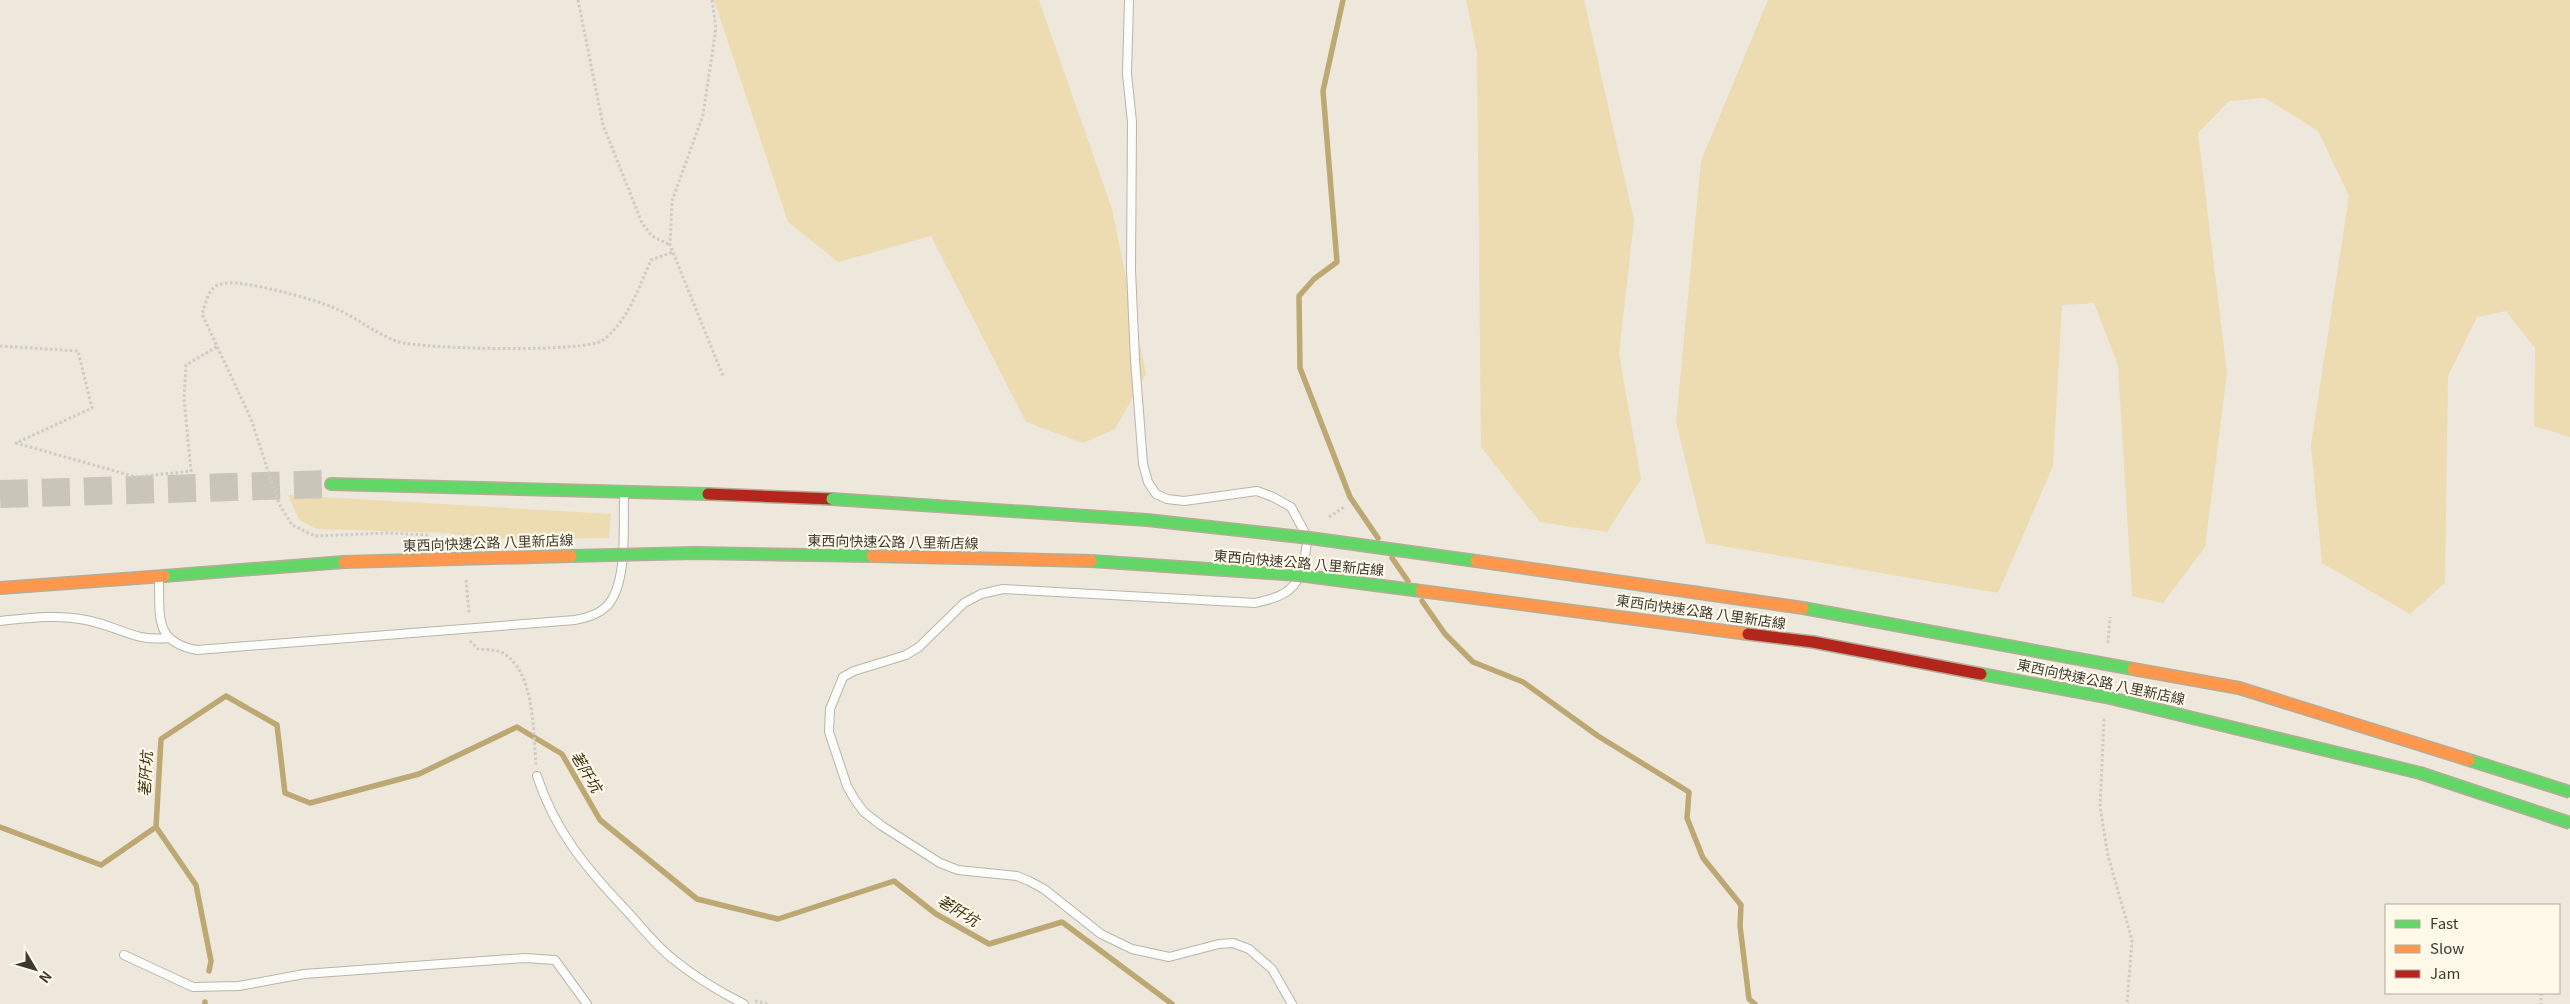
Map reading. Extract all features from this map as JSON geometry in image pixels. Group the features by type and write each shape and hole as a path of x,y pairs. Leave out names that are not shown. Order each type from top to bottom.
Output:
{"highway":[{"name":"東西向快速公路 八里新店線","path":"331,484 624,491 832,499 1147,520 1281,534 1758,600 2239,688 2570,792"},
{"name":"東西向快速公路 八里新店線","path":"0,588 159,574 344,562 714,554 1062,559 1307,576 1813,642 2106,696 2420,773 2570,823"}],"lane":[{"path":"1129,0 1127,74 1132,122 1131,270 1135,360 1144,464 1148,482 1156,494 1168,499 1184,500 1257,492 1273,496 1291,507 1303,525 1308,546 1305,567 1292,588 1276,598 1255,603 1003,589 981,594 964,603 919,648 906,655 854,671 843,677 830,708 829,732 847,786 864,812 940,863 958,870 1017,876 1030,881 1044,889 1101,934 1116,942 1149,954 1169,957 1219,944 1233,943 1249,949 1272,968 1292,1004"},
{"path":"0,621 69,617 106,626 141,639 168,638 186,648 211,650 576,620 591,617 606,607 616,593 620,578 624,491"},
{"path":"159,574 160,623 168,638"},
{"path":"537,776 542,792 565,838 588,870 671,958 706,983 744,1004"},
{"path":"124,955 193,986 239,986 304,974 525,958 555,960 587,1004"}],"path":[{"path":"578,0 603,125 642,223 652,236 670,244"},
{"path":"712,0 716,28 703,115 672,201 670,244 723,376"},
{"path":"437,536 388,533 315,536 292,525 279,504 251,419 202,314 209,292 220,284 246,283 332,307 372,330 400,342 460,348 580,346 602,341 626,316 652,260 673,252"},
{"path":"0,346 78,351 92,408 16,442 136,477 191,471 184,399 186,365 218,346"},
{"path":"465,577 469,613"},
{"path":"2108,647 2110,617"},
{"path":"470,640 472,645 478,649 498,651 510,658 520,668 528,692 537,776"},
{"path":"2104,717 2100,807 2108,856 2132,940 2127,1004"}],"shaded area":[{"path":"714,0 1039,0 1112,209 1146,374 1115,429 1083,443 1026,422 931,236 838,262 788,222"},
{"path":"1466,0 1584,0 1634,220 1619,354 1641,479 1607,532 1540,522 1481,447 1477,52"},
{"path":"1768,0 2570,0 2570,437 2534,426 2535,348 2506,311 2477,317 2448,376 2445,583 2410,614 2322,563 2311,445 2349,196 2318,131 2265,98 2229,101 2198,133 2227,373 2205,547 2163,603 2132,596 2118,365 2094,303 2062,305 2053,466 1998,593 1706,543 1676,422 1701,161"},
{"path":"288,495 611,514 609,538 473,539 449,533 317,529 299,520"}],"waterway":[{"path":"1343,0 1323,91 1337,262 1314,279 1299,296 1300,368 1350,497 1378,538"},
{"path":"1392,558 1408,581"},
{"path":"1422,601 1445,634 1473,662 1523,682 1598,736 1689,792 1687,818 1703,858 1741,905 1740,926 1749,999 1755,1004"},
{"name":"荖阡坑","path":"0,827 101,865 156,827 161,739 226,696 277,725 285,793 310,803 419,774 517,727 562,754 600,820 697,899 778,919 894,881 936,914 989,944 1062,922 1172,1004"},
{"path":"156,827 196,885 211,961 209,971"}],"tunnel":[{"path":"0,494 331,484"}],"traffic: fast":[{"path":"331,484 708,494"},
{"path":"832,499 1147,520 1310,538 1476,561"},
{"path":"571,556 695,553 872,556"},
{"path":"1091,561 1298,575 1421,591"},
{"path":"164,576 344,562"},
{"path":"1803,608 2133,669"},
{"path":"1981,674 2106,697 2420,773 2570,823"},
{"path":"2469,760 2570,792"}],"traffic: slow":[{"path":"344,562 571,556"},
{"path":"872,556 1091,561"},
{"path":"1476,561 1803,608"},
{"path":"0,588 164,576"},
{"path":"1421,591 1748,634"},
{"path":"2133,669 2239,688 2469,760"}],"traffic: jam":[{"path":"708,494 832,499"},
{"path":"1748,634 1813,642 1981,674"}]}
